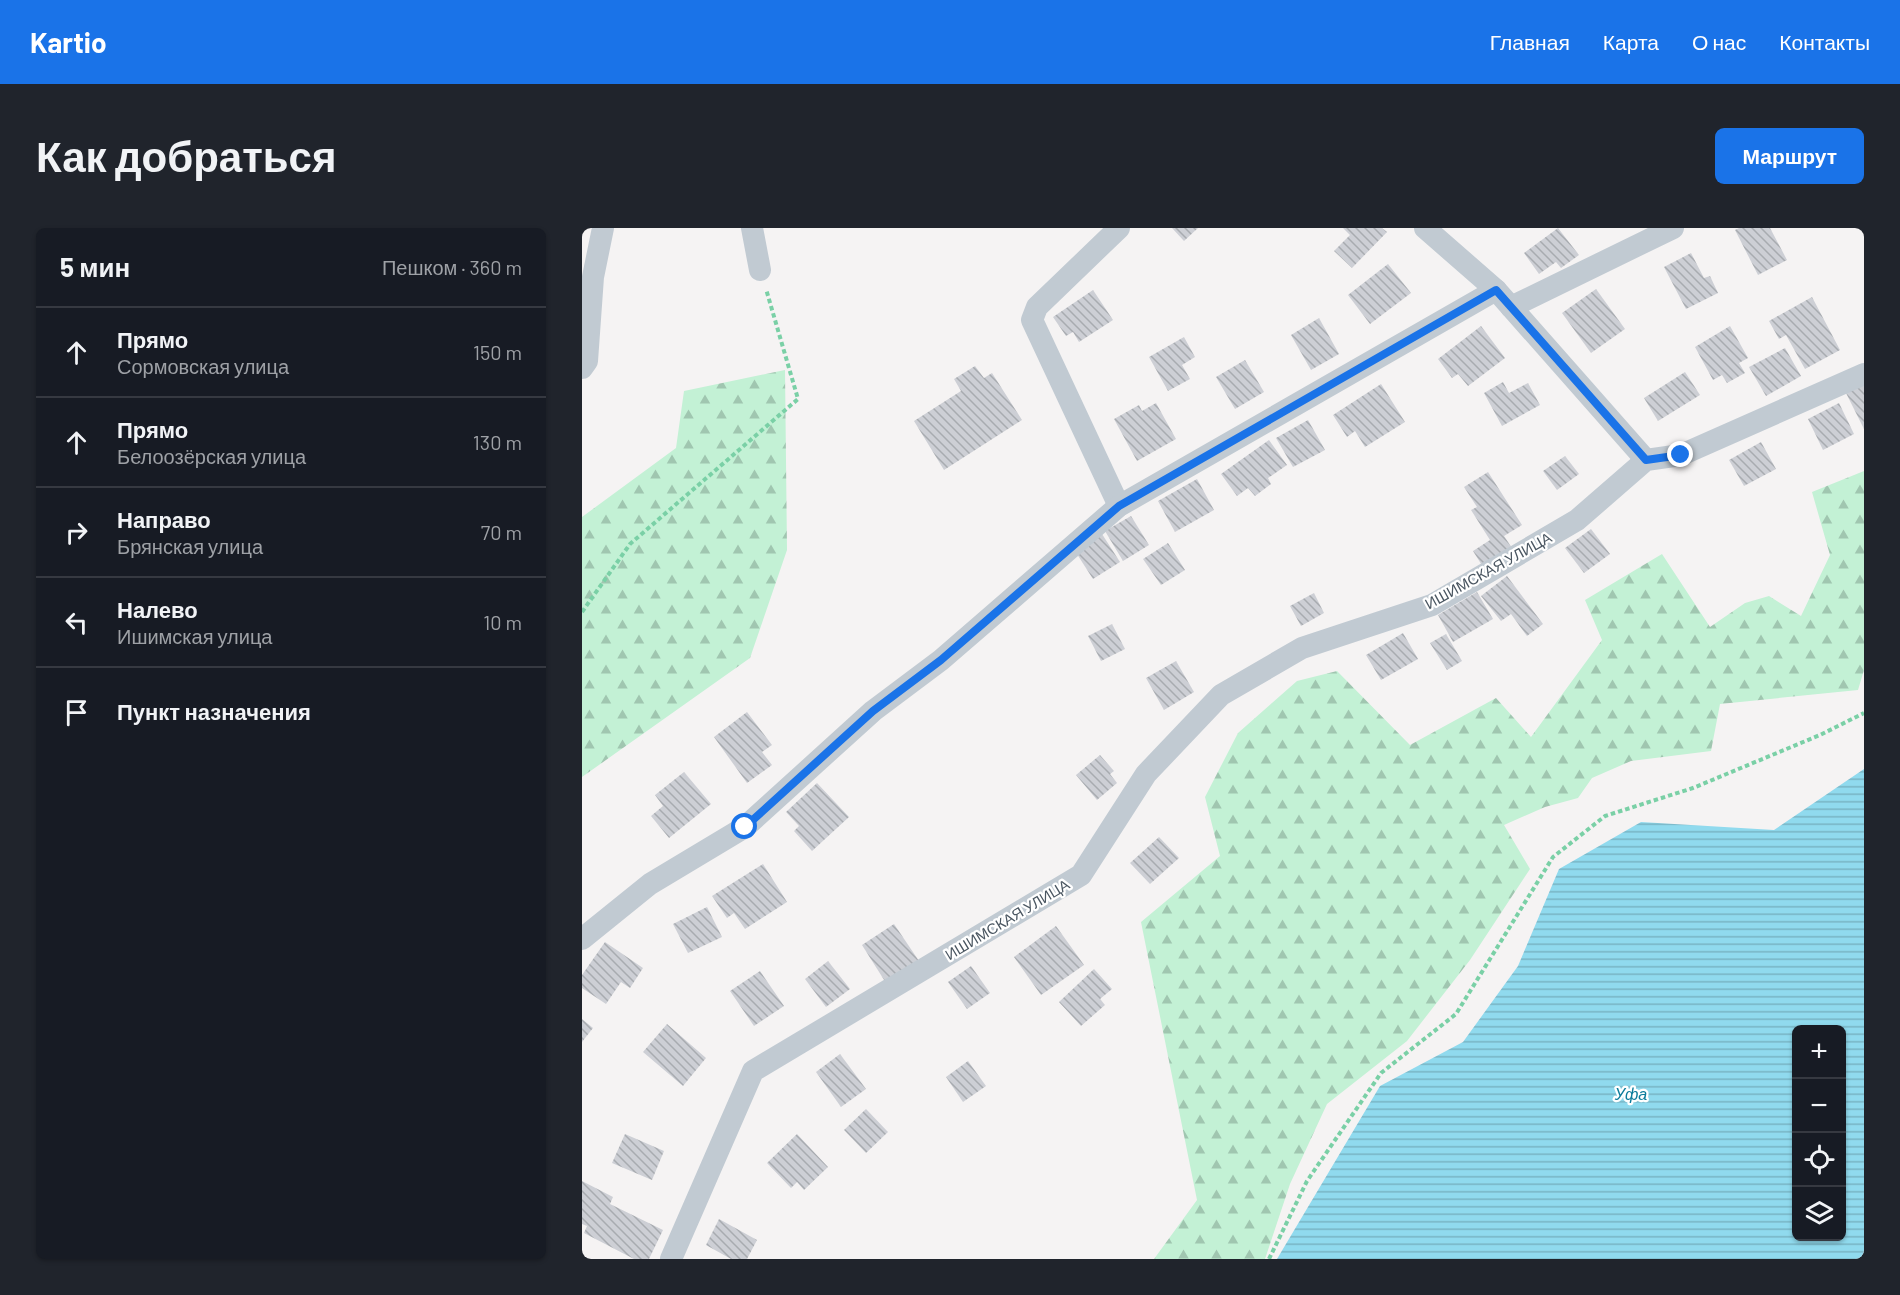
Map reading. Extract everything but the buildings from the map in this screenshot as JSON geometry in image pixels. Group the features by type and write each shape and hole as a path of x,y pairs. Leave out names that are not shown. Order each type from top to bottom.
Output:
{"street":[{"path":"582,368 587,361 593,277 603,228"},
{"path":"752,228 760,270"},
{"path":"1119,228 1037,307 1032,320 1119,506"},
{"path":"1425,228 1496,290 1646,460 1681,455 1864,374"},
{"path":"1511,307 1673,228"},
{"path":"582,939 650,884 745,827 873,711 941,660 1119,506 1496,290"},
{"name":"ИШИМСКАЯ УЛИЦА","path":"671,1259 753,1071 1081,875 1146,774 1221,694 1302,648 1431,605 1577,520 1646,460"}],"path":[{"path":"582,612 630,544 798,399 760,270"},
{"path":"1269,1259 1306,1181 1381,1073 1456,1014 1553,857 1605,816 1693,788 1820,735 1864,713"}],"green space":[{"path":"785,370 787,550 750,658 582,777 582,517 676,448 684,391"},
{"path":"1864,471 1864,670 1858,690 1720,704 1711,751 1631,761 1592,778 1578,798 1545,807 1504,825 1530,869 1470,960 1407,1041 1327,1104 1290,1184 1265,1259 1154,1259 1197,1200 1141,922 1220,856 1205,797 1238,733 1297,681 1337,671 1410,745 1496,698 1531,737 1602,640 1585,600 1662,554 1710,627 1745,603 1769,596 1801,616 1830,555 1812,492"}],"water":[{"name":"Уфа","path":"1864,769 1864,1259 1277,1259 1380,1086 1463,1042 1518,966 1559,869 1641,822 1774,830"}],"route":[{"path":"745,827 873,711 941,660 1119,506 1496,290 1646,460 1681,455"}]}
